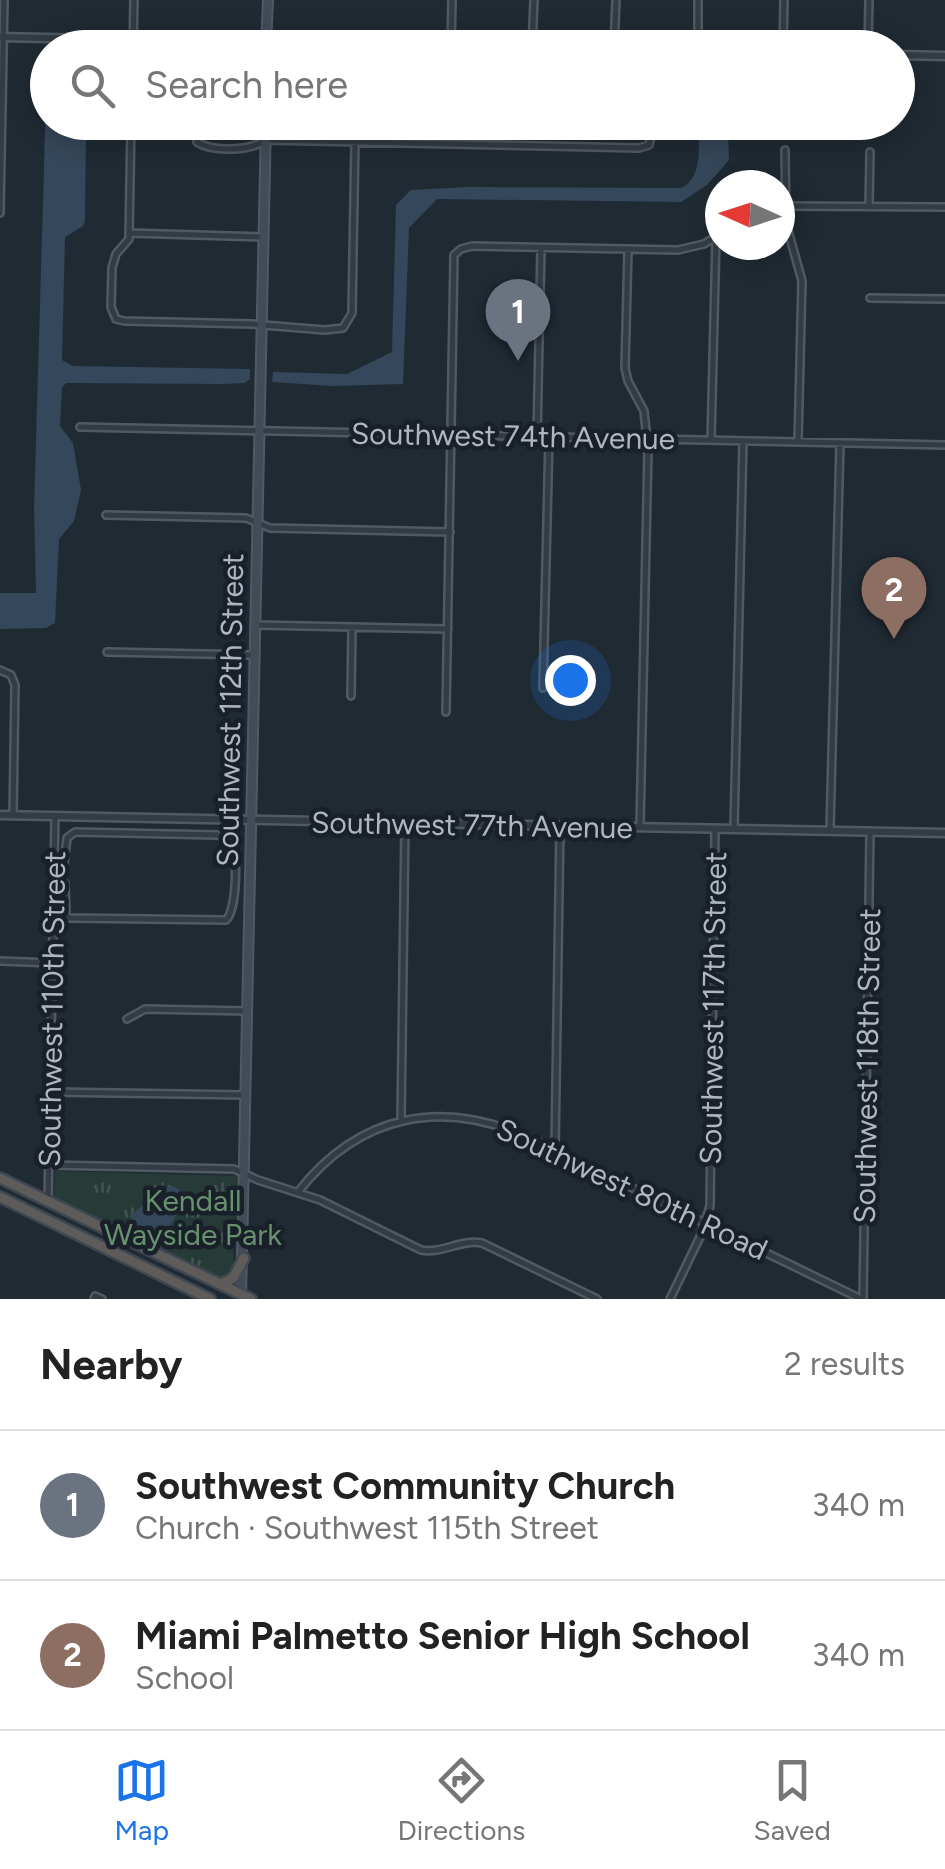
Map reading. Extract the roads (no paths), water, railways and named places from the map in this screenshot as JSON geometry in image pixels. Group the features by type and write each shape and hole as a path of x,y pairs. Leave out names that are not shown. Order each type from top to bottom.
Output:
{"highway":[{"path":"0,1178 245,1298"},
{"path":"0,1197 210,1299"},
{"path":"47,1220 48,1201"},
{"path":"220,1284 233,1278 244,1258"}],"main road":[{"path":"267,30 268,0"},
{"name":"Southwest 112th Street","path":"245,1298 250,821 265,140"}],"street":[{"path":"0,212 4,0"},
{"path":"133,30 134,0"},
{"path":"451,30 452,0"},
{"path":"533,30 534,0"},
{"path":"615,30 616,0"},
{"path":"698,0 698,30"},
{"path":"783,30 784,0"},
{"path":"868,30 869,0"},
{"path":"2,37 30,38"},
{"path":"915,55 945,56"},
{"path":"131,140 129,238 112,264 114,315 124,321 325,330 342,328 352,313 355,141"},
{"path":"197,140 206,147 254,148 265,140 632,148 649,145 650,140"},
{"path":"784,170 785,150"},
{"path":"869,206 870,152"},
{"path":"795,206 945,207"},
{"path":"129,233 263,237"},
{"path":"446,712 452,265 457,252 472,246 685,250 705,242"},
{"path":"537,437 540,248"},
{"path":"628,250 626,368 628,381 644,411 646,439 640,828"},
{"path":"795,255 802,281 798,442"},
{"path":"711,440 717,260"},
{"path":"870,298 945,299"},
{"name":"Southwest 74th Avenue","path":"80,427 945,446"},
{"path":"543,688 549,437"},
{"name":"Southwest 117th Street","path":"734,829 743,441"},
{"path":"830,831 840,443"},
{"path":"106,515 246,518 270,528 450,532"},
{"path":"254,625 448,629"},
{"path":"351,696 352,627"},
{"path":"106,652 253,655"},
{"path":"0,670 11,675 15,685 12,816"},
{"name":"Southwest 77th Avenue","path":"0,815 945,833"},
{"name":"Southwest 110th Street","path":"48,1201 55,816"},
{"path":"401,1122 405,823"},
{"path":"555,1150 560,826"},
{"name":"Southwest 117th Street","path":"670,1299 706,1222 710,1191 715,829"},
{"path":"76,832 217,835 229,838 236,847 233,909 226,920 72,918 66,914 65,883 54,872 62,867 68,838 76,832"},
{"name":"Southwest 118th Street","path":"862,1299 870,832"},
{"path":"54,898 66,901"},
{"path":"0,961 53,962"},
{"path":"128,1019 145,1009 247,1011"},
{"path":"50,1092 246,1095"},
{"name":"Southwest 80th Road","path":"298,1192 336,1152 374,1130 444,1116 478,1119 555,1150 862,1299"},
{"path":"50,1165 234,1169 298,1192 425,1251 466,1242 482,1243 597,1299"},
{"path":"94,1299 102,1299"}],"water":[{"path":"45,140 86,140 85,220 83,226 65,237 62,360 73,366 250,369 250,379 224,384 66,383 62,388 60,426 73,443 81,490 74,521 59,539 55,623 46,628 0,629 0,593 36,593 34,508"},
{"path":"699,140 728,140 729,160 720,170 705,170 705,186 681,202 437,199 409,228 403,384 332,386 272,382 273,372 347,374 392,352 396,205 411,190 681,188 696,169"},
{"path":"173,1186 179,1189 178,1209 163,1237 130,1221 151,1193"}],"place":[{"name":"Southwest Community Church","path":"518,361"},
{"name":"Miami Palmetto Senior High School","path":"894,639"}],"park label":[{"name":"Kendall Wayside Park","path":"193,1217"}]}
